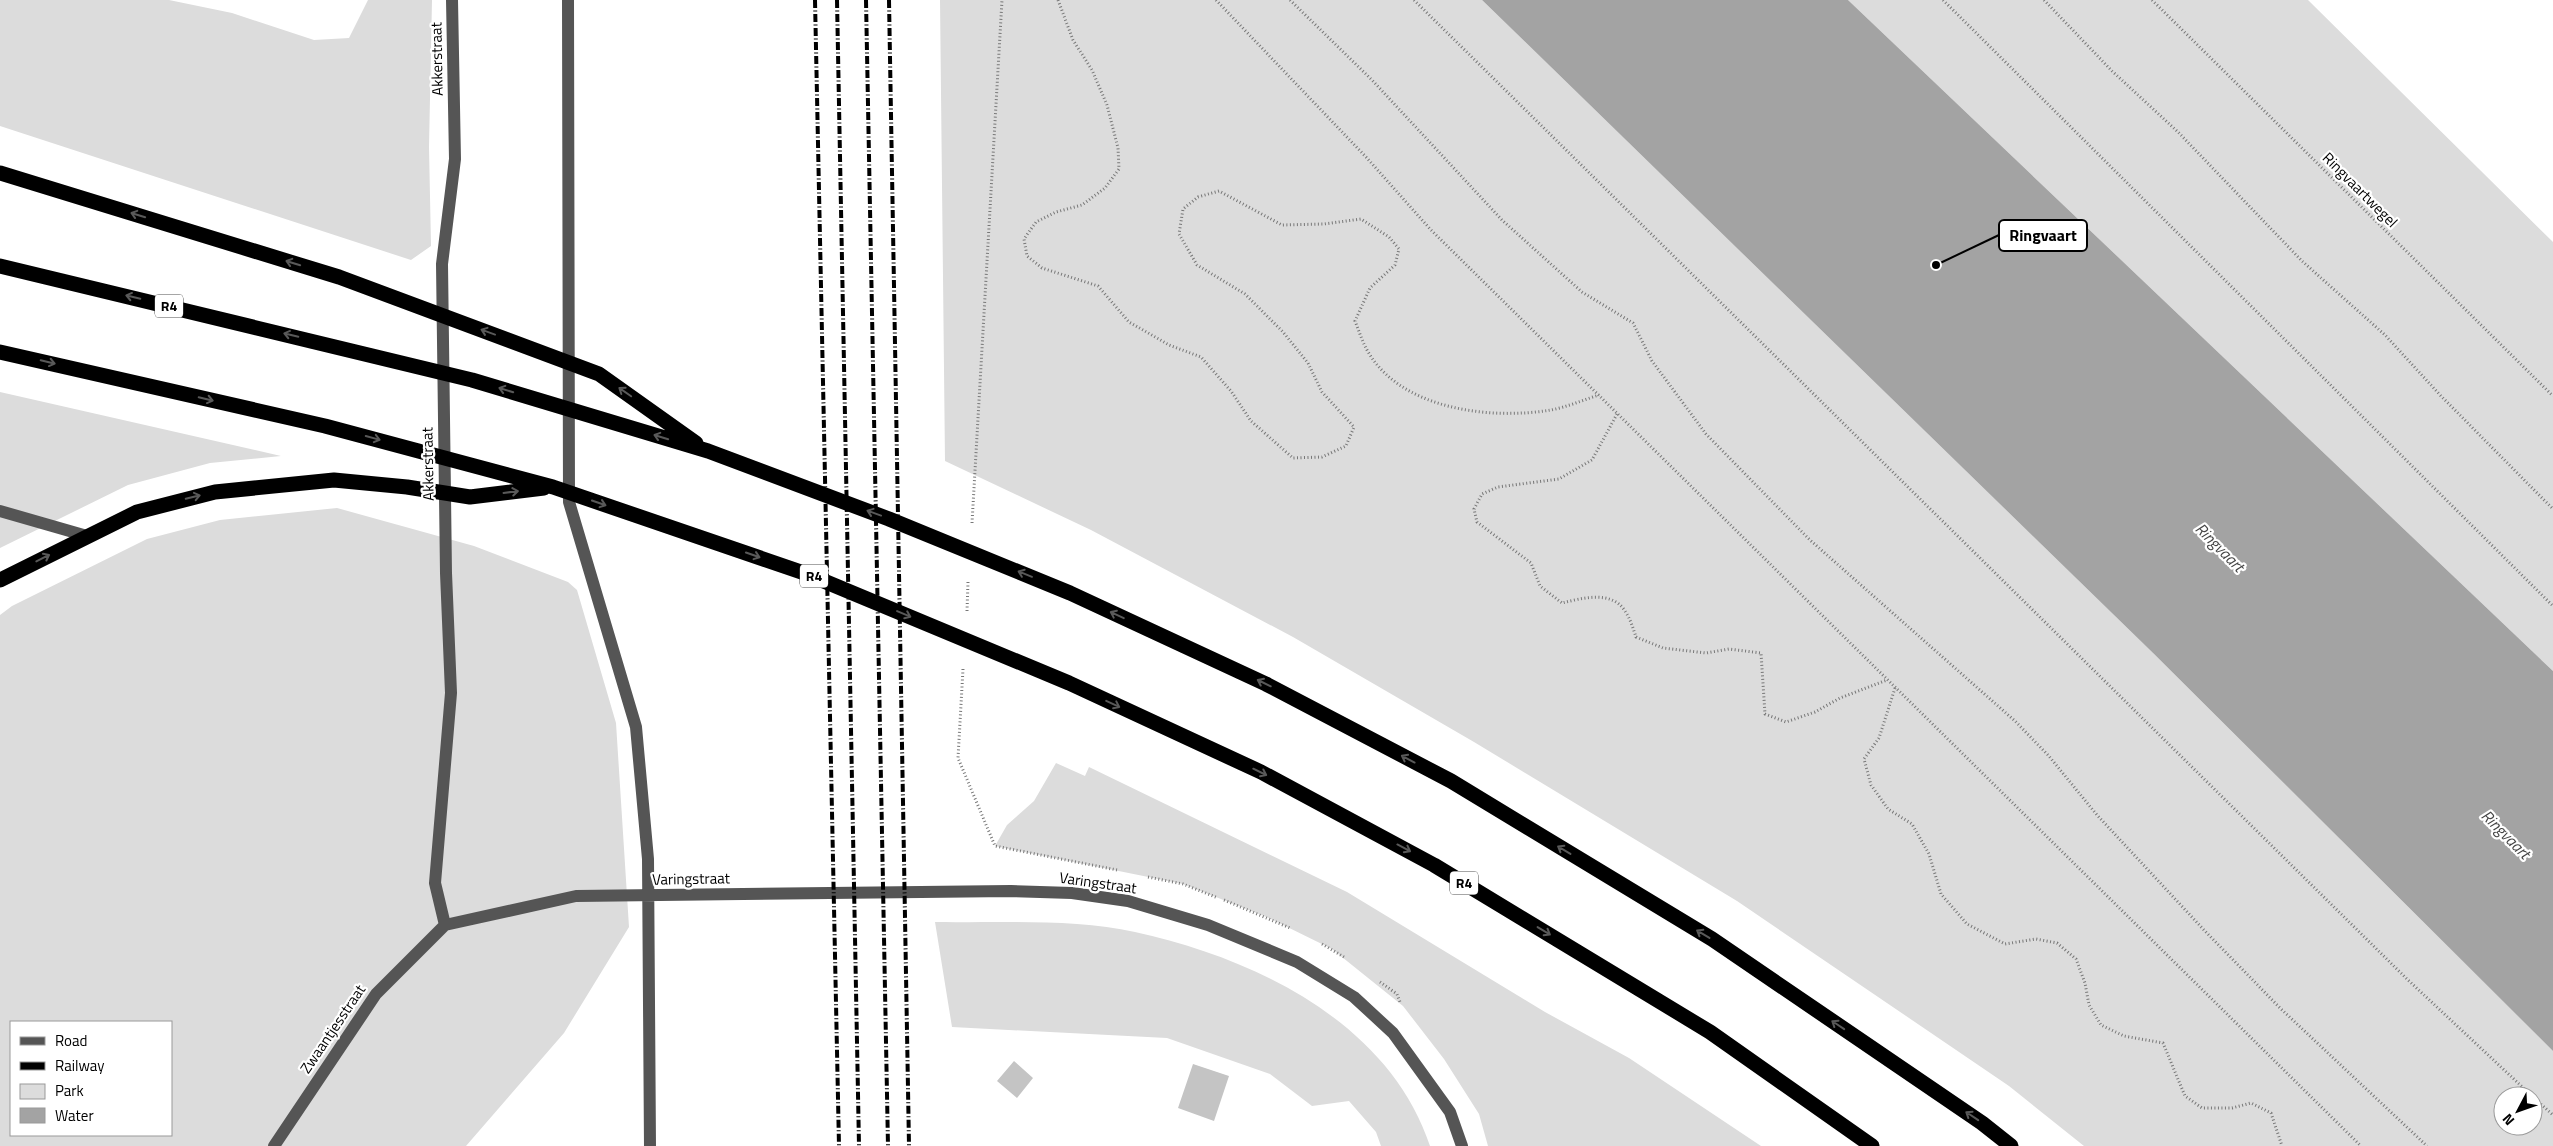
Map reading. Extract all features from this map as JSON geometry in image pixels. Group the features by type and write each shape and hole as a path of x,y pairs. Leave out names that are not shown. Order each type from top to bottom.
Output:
{"highway":[{"path":"0,173 339,277 599,374 708,451"},
{"name":"R4","path":"0,266 339,346 472,380 708,451 890,519 1070,593 1266,684 1451,781 1712,939 1982,1123 2011,1146"},
{"name":"R4","path":"0,352 326,426 553,487 808,574 1069,683 1261,772 1434,865 1710,1032 1872,1146"},
{"path":"0,580 138,512 215,492 334,480 407,487 470,497 553,487"}],"street":[{"name":"Akkerstraat","path":"445,925 435,883 451,692 446,572 442,264 455,159 452,0"},
{"path":"568,0 569,502 636,727 648,859 650,1146"},
{"path":"0,511 88,536"},
{"name":"Varingstraat","path":"445,925 576,896 630,897 934,891 1072,893 1128,902 1208,924 1297,962 1354,997 1393,1033 1450,1112 1462,1146"},
{"name":"Zwaantjesstraat","path":"274,1146 376,994 445,925"}],"path":[{"path":"972,528 1002,0"},
{"path":"1058,0 1072,40 1092,70 1107,105 1118,148 1119,168 1105,188 1082,205 1056,212 1036,222 1024,239 1026,256 1042,268 1098,286 1129,322 1169,345 1201,357 1231,391 1251,420 1293,458 1322,457 1346,446 1354,427 1322,392 1308,363 1283,332 1245,294 1197,265 1179,234 1183,209 1198,196 1218,191 1282,225 1324,224 1361,219 1388,237 1399,249 1395,265 1370,288 1355,322 1367,351 1389,376 1422,399 1481,414 1551,410 1599,395"},
{"path":"1216,0 1366,157 1431,230 2361,1146"},
{"path":"1290,0 1372,80 1502,220 1582,292 1634,323 1652,361 1706,434 1810,540 2015,721 2048,755 2097,815 2210,938 2280,1008 2427,1146"},
{"path":"1414,0 2408,980 2522,1086"},
{"path":"1942,0 2553,606"},
{"path":"2044,0 2112,71 2178,132 2302,261 2385,335 2440,396 2553,509"},
{"name":"Ringvaartwegel","path":"2152,0 2553,396"},
{"path":"1617,414 1592,460 1559,479 1498,487 1482,494 1474,509 1476,522 1532,563 1540,586 1562,603 1578,598 1608,597 1625,609 1636,637 1663,648 1706,653 1729,649 1761,653 1765,714 1786,722 1815,712 1840,698 1888,680"},
{"path":"966,618 969,578"},
{"path":"963,668 958,758 995,846"},
{"path":"1895,688 1879,738 1864,759 1871,785 1888,809 1912,824 1921,839 1929,854 1940,894 1967,924 2005,944 2036,939 2057,943 2076,959 2085,983 2089,1005 2101,1025 2124,1036 2163,1043 2185,1096 2202,1108 2232,1108 2251,1103 2271,1113 2282,1146"},
{"path":"2543,1106 2553,1115"}],"green space":[{"path":"0,0 169,0 232,13 314,40 349,38 368,0 432,0 429,147 431,246 411,260 0,126"},
{"path":"940,0 1482,0 2153,653 2553,1051 2553,1146 2084,1146 2009,1086 1737,901 1474,742 1293,637 1091,530 945,461"},
{"path":"1848,0 2308,0 2553,242 2553,671"},
{"path":"0,392 281,456 210,463 128,485 0,548"},
{"path":"337,508 474,546 568,582 577,590 616,723 629,927 564,1033 466,1146 0,1146 0,615 12,606 147,539 220,520"},
{"path":"1056,763 1085,776 1089,767 1347,892 1545,1012 1629,1058 1761,1146 1488,1146 1479,1114 1444,1059 1403,1006 1332,949 1269,918 1183,884 995,846 1007,825 1034,801"},
{"path":"935,922 1061,923 1135,932 1226,959 1270,978 1312,1002 1350,1031 1383,1064 1410,1102 1430,1146 1381,1146 1376,1132 1349,1101 1312,1106 1270,1074 1167,1038 952,1027"}],"water":[{"path":"1482,0 1848,0 2553,671 2553,1051 2153,653"}],"building":[{"path":"1014,1061 1033,1078 1017,1098 997,1081"},
{"path":"1193,1064 1229,1076 1214,1121 1178,1108"}],"railway":[{"path":"815,0 839,1146"},
{"path":"837,0 859,1146"},
{"path":"866,0 888,1146"},
{"path":"889,0 909,1146"}],"place":[{"name":"Ringvaart","path":"1936,265"}]}
